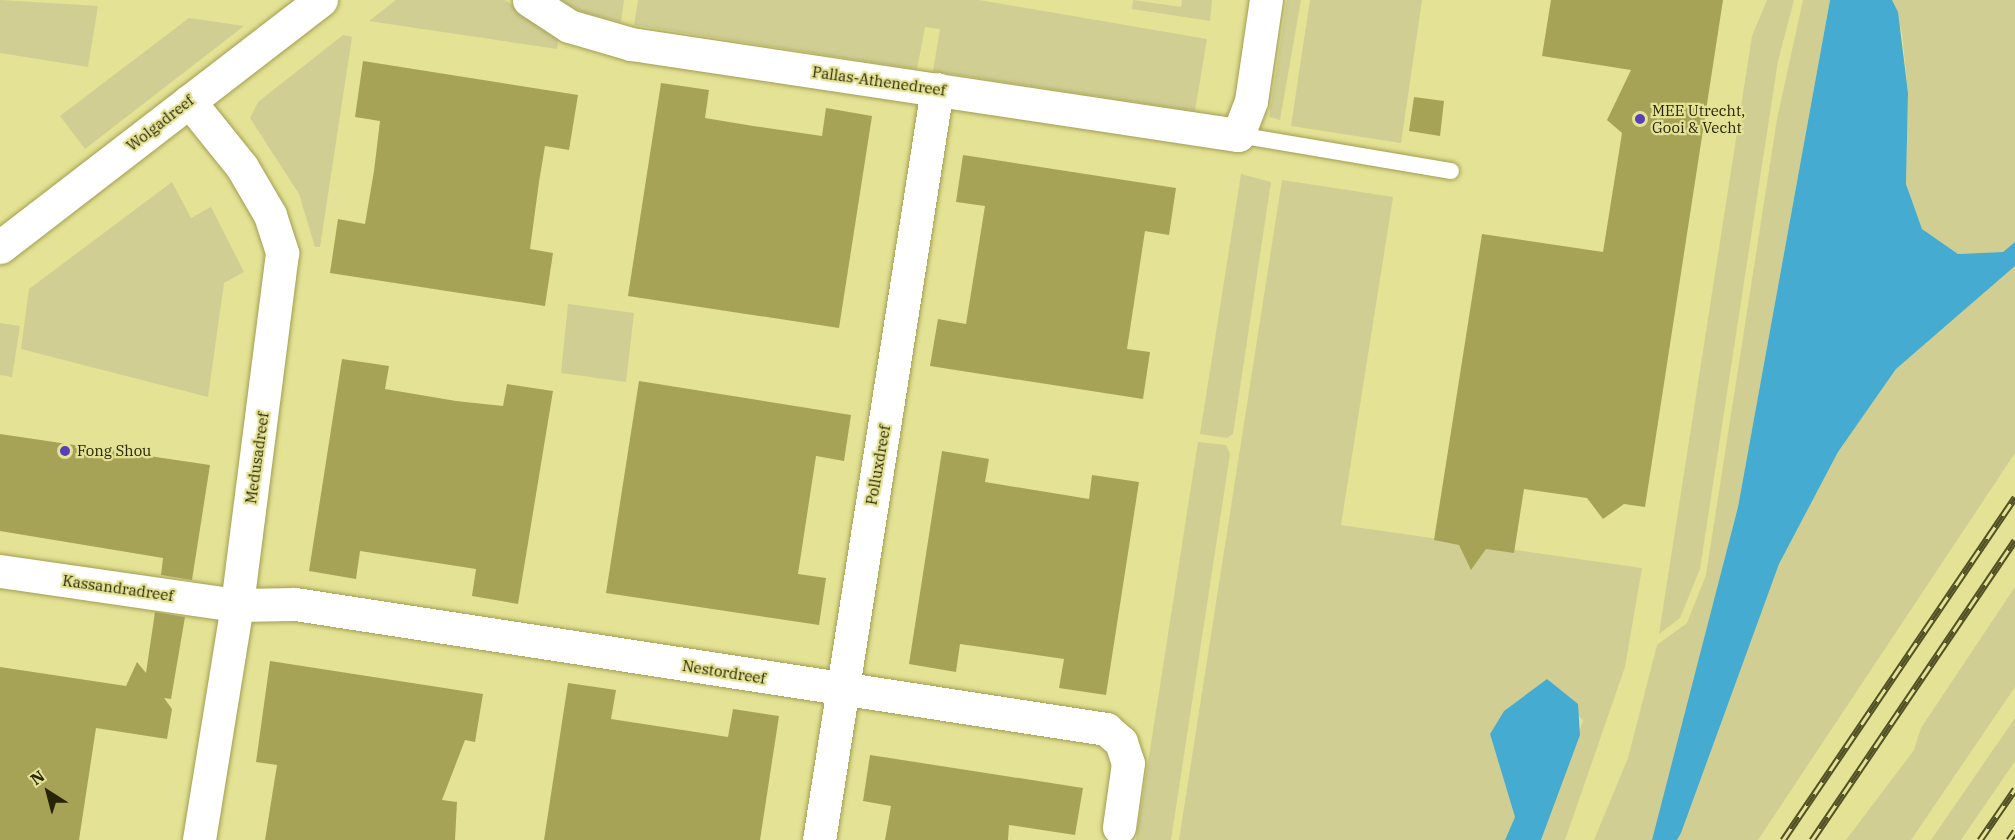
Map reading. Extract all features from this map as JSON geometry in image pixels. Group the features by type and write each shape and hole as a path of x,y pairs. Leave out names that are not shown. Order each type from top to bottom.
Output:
{"street":[{"name":"Wolgadreef","path":"0,247 321,0"},
{"name":"Pallas-Athenedreef","path":"529,0 569,26 630,44 1238,135"},
{"path":"1238,135 1251,100 1266,0"},
{"name":"Polluxdreef","path":"819,840 840,689 937,89"},
{"name":"Medusadreef","path":"189,101 248,177 270,215 282,253 237,605 199,840"},
{"name":"Kassandradreef","path":"0,571 237,605"},
{"name":"Nestordreef","path":"237,605 295,604 1106,729 1121,742 1128,764 1119,827"}],"lane":[{"path":"1238,135 1450,171"}],"shaded area":[{"path":"0,0 98,6 88,67 0,53"},
{"path":"396,0 505,0 558,41 557,49 369,21"},
{"path":"559,0 624,0 621,22 582,12"},
{"path":"638,0 979,0 1207,39 1195,111 933,71 940,29 925,27 917,69 634,25"},
{"path":"1133,0 1181,7 1182,0 1212,0 1210,21 1132,9"},
{"path":"1287,0 1301,0 1280,120 1269,117"},
{"path":"1310,0 1422,0 1401,143 1291,126"},
{"path":"1767,0 1794,0 1778,61 1700,569 1680,618 1659,634 1752,36"},
{"path":"1803,0 1830,0 1738,507 1655,834 1711,747 1779,564 1838,452 1896,369 2015,266 2015,453 1758,840 1594,840 1628,758 1657,645 1687,623 1706,575 1777,119"},
{"path":"1892,0 2015,0 2015,242 2003,252 1958,254 1922,229 1906,184 1908,93 1902,33"},
{"path":"189,18 244,26 85,149 60,116"},
{"path":"343,35 352,37 320,247 315,247 299,194 250,118 258,102"},
{"path":"1241,174 1271,182 1233,434 1227,438 1200,434"},
{"path":"1282,180 1393,197 1341,525 1642,568 1625,667 1565,840 1541,840 1583,721 1547,679 1504,711 1490,734 1515,817 1505,840 1179,840"},
{"path":"172,182 191,218 211,207 244,272 224,283 208,397 21,349 29,289"},
{"path":"568,304 634,313 626,382 561,373"},
{"path":"0,323 20,326 12,377 0,375"},
{"path":"1198,442 1226,445 1230,454 1171,840 1136,840"},
{"path":"2015,587 2015,687 1911,840 1846,840 1914,750 1921,728"},
{"path":"2015,718 2015,761 1961,840 1931,840"}],"water":[{"path":"1830,0 1892,0 1898,12 1908,93 1906,184 1922,229 1958,254 2003,252 2015,242 2015,266 1896,369 1838,452 1779,564 1681,833 1677,840 1652,840 1738,507"},
{"path":"1547,679 1578,704 1580,735 1541,840 1505,840 1515,817 1490,734 1504,711"}],"building":[{"path":"1551,0 1723,0 1645,507 1624,504 1603,519 1587,498 1524,489 1514,553 1486,549 1471,570 1459,545 1434,540 1482,234 1603,252 1622,133 1607,120 1631,70 1542,56"},
{"path":"363,61 578,95 569,150 545,146 539,182 530,249 553,253 545,306 330,273 338,219 365,224 374,171 380,121 355,117"},
{"path":"661,83 709,90 705,118 753,126 822,136 826,108 872,116 839,328 628,296"},
{"path":"1414,97 1444,101 1440,136 1409,131"},
{"path":"963,155 1176,188 1169,235 1145,231 1127,349 1150,352 1143,399 930,366 938,319 966,324 985,206 956,202"},
{"path":"342,359 389,366 385,389 456,401 503,406 507,384 553,391 518,604 472,596 476,569 360,551 356,579 309,571"},
{"path":"639,381 851,415 844,461 816,456 798,574 826,578 819,625 606,593"},
{"path":"0,434 210,465 192,580 161,575 163,558 0,531"},
{"path":"942,451 989,459 985,482 1089,499 1092,475 1139,482 1106,695 1059,688 1064,659 960,644 956,672 909,664"},
{"path":"155,612 185,617 171,699 164,698 172,709 167,739 96,728 79,840 0,840 0,667 126,686 137,662 146,673"},
{"path":"270,661 483,694 475,742 465,740 442,800 457,802 455,840 265,840 277,765 256,762"},
{"path":"568,683 616,690 611,719 728,737 733,709 779,716 760,840 544,840"},
{"path":"870,755 1083,788 1075,835 1009,825 1008,840 885,840 891,806 863,801"}],"railway":[{"path":"1783,840 2015,497"},
{"path":"1812,840 2015,540"},
{"path":"1980,840 2015,789"},
{"path":"2009,840 2015,831"}],"place":[{"name":"MEE Utrecht, Gooi & Vecht","path":"1640,119"},
{"name":"Fong Shou","path":"65,451"}]}
